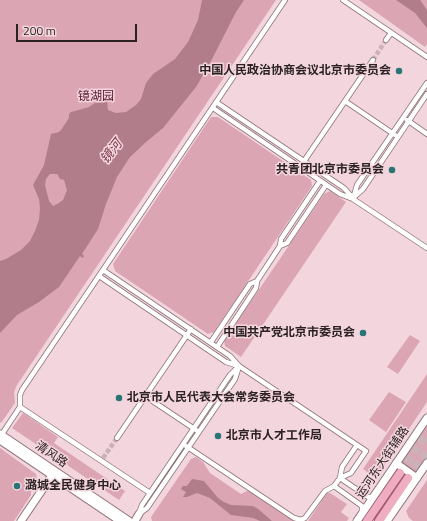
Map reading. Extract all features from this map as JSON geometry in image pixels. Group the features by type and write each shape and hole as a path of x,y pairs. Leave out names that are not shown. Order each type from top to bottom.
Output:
{"main road":[{"path":"367,521 400,473"},
{"path":"379,521 413,478"}],"street":[{"path":"0,436 20,407 20,395 22,390 285,0"},
{"path":"343,0 427,57"},
{"path":"386,40 391,33"},
{"path":"300,168 373,60"},
{"path":"353,199 357,185 427,83"},
{"path":"353,199 362,189 427,94"},
{"path":"345,101 398,136"},
{"path":"216,102 344,188 353,199"},
{"path":"213,108 300,168 340,194 353,199 427,248"},
{"path":"403,118 427,134"},
{"path":"217,346 256,288 257,281 280,246 281,239 320,181"},
{"path":"280,246 287,243 326,185"},
{"path":"103,270 217,346 230,356 239,366 366,451 351,473 340,478"},
{"path":"99,276 226,362 239,366"},
{"path":"211,342 250,284 257,281"},
{"path":"117,438 191,329"},
{"path":"135,521 142,505 150,493 230,375 239,366"},
{"path":"139,514 147,508 199,432 235,378 239,366"},
{"path":"145,396 199,432"},
{"path":"20,407 102,459 150,493"},
{"name":"运河东大街辅路","path":"357,521 427,418"},
{"name":"清风路","path":"0,436 120,521"},
{"path":"183,444 294,518 301,520 305,518 325,491 334,486 340,478 342,467 357,445"},
{"path":"388,521 413,478 427,463"},
{"path":"396,464 413,478"},
{"path":"21,521 54,473"},
{"name":"清风路","path":"54,473 129,521"},
{"path":"340,478 368,497 373,497"},
{"path":"334,486 362,506 362,513"}],"green space":[{"name":"镜湖园","path":"0,0 276,0 17,385 14,392 15,403 1,423 0,422"},
{"path":"359,0 427,0 427,44 425,47"},
{"path":"211,117 218,117 311,180 312,186 214,332 208,334 115,271 113,264"},
{"path":"330,191 346,202 241,357 225,346 224,341 324,194"},
{"path":"410,335 420,341 398,374 387,367"},
{"path":"427,374 427,402 376,478 363,469"},
{"path":"389,392 406,402 386,432 369,420"},
{"path":"23,413 58,437 54,443 125,491 119,500 12,428"},
{"path":"427,424 427,458 416,473 401,463"},
{"name":"潞城全民健身中心","path":"0,448 36,474 37,480 31,491 31,495 14,521 0,521"},
{"path":"196,457 203,462 210,473 241,494 249,490 296,521 152,521 151,517 191,459"},
{"path":"427,480 427,521 413,521 409,518 406,511"},
{"path":"327,493 330,493 347,504 341,512 349,518 347,521 308,521"}],"water":[{"name":"镜河","path":"202,0 244,0 236,12 196,87 163,128 130,157 117,177 98,229 82,254 84,256 83,258 80,256 59,287 39,302 17,315 0,333 0,261 21,250 30,241 35,231 39,220 40,208 39,199 33,185 44,165 51,134 61,130 71,112 89,107 103,98 107,100 108,110 116,113 126,112 136,105 141,99 146,83 153,74 175,59 188,42 198,20","holes":["50,174 57,174 60,179 64,180 67,190 63,200 53,206 49,201 45,185 46,179"]},
{"path":"396,0 420,0 427,10 427,28 415,13"},
{"path":"192,479 204,481 218,498 224,502 231,505 253,506 272,521 260,521 253,518 231,515 210,498 197,493 183,497 186,492 181,489 183,486 187,486"}],"tunnel":[{"path":"373,60 386,40"},
{"path":"400,473 427,433"},
{"path":"103,458 117,438"},
{"path":"408,478 427,451"}],"place":[{"name":"中国人民政治协商会议北京市委员会","path":"399,71"},
{"name":"共青团北京市委员会","path":"392,170"},
{"name":"中国共产党北京市委员会","path":"363,333"},
{"name":"北京市人民代表大会常务委员会","path":"119,398"},
{"name":"北京市人才工作局","path":"218,436"},
{"name":"潞城全民健身中心","path":"17,486"}]}
